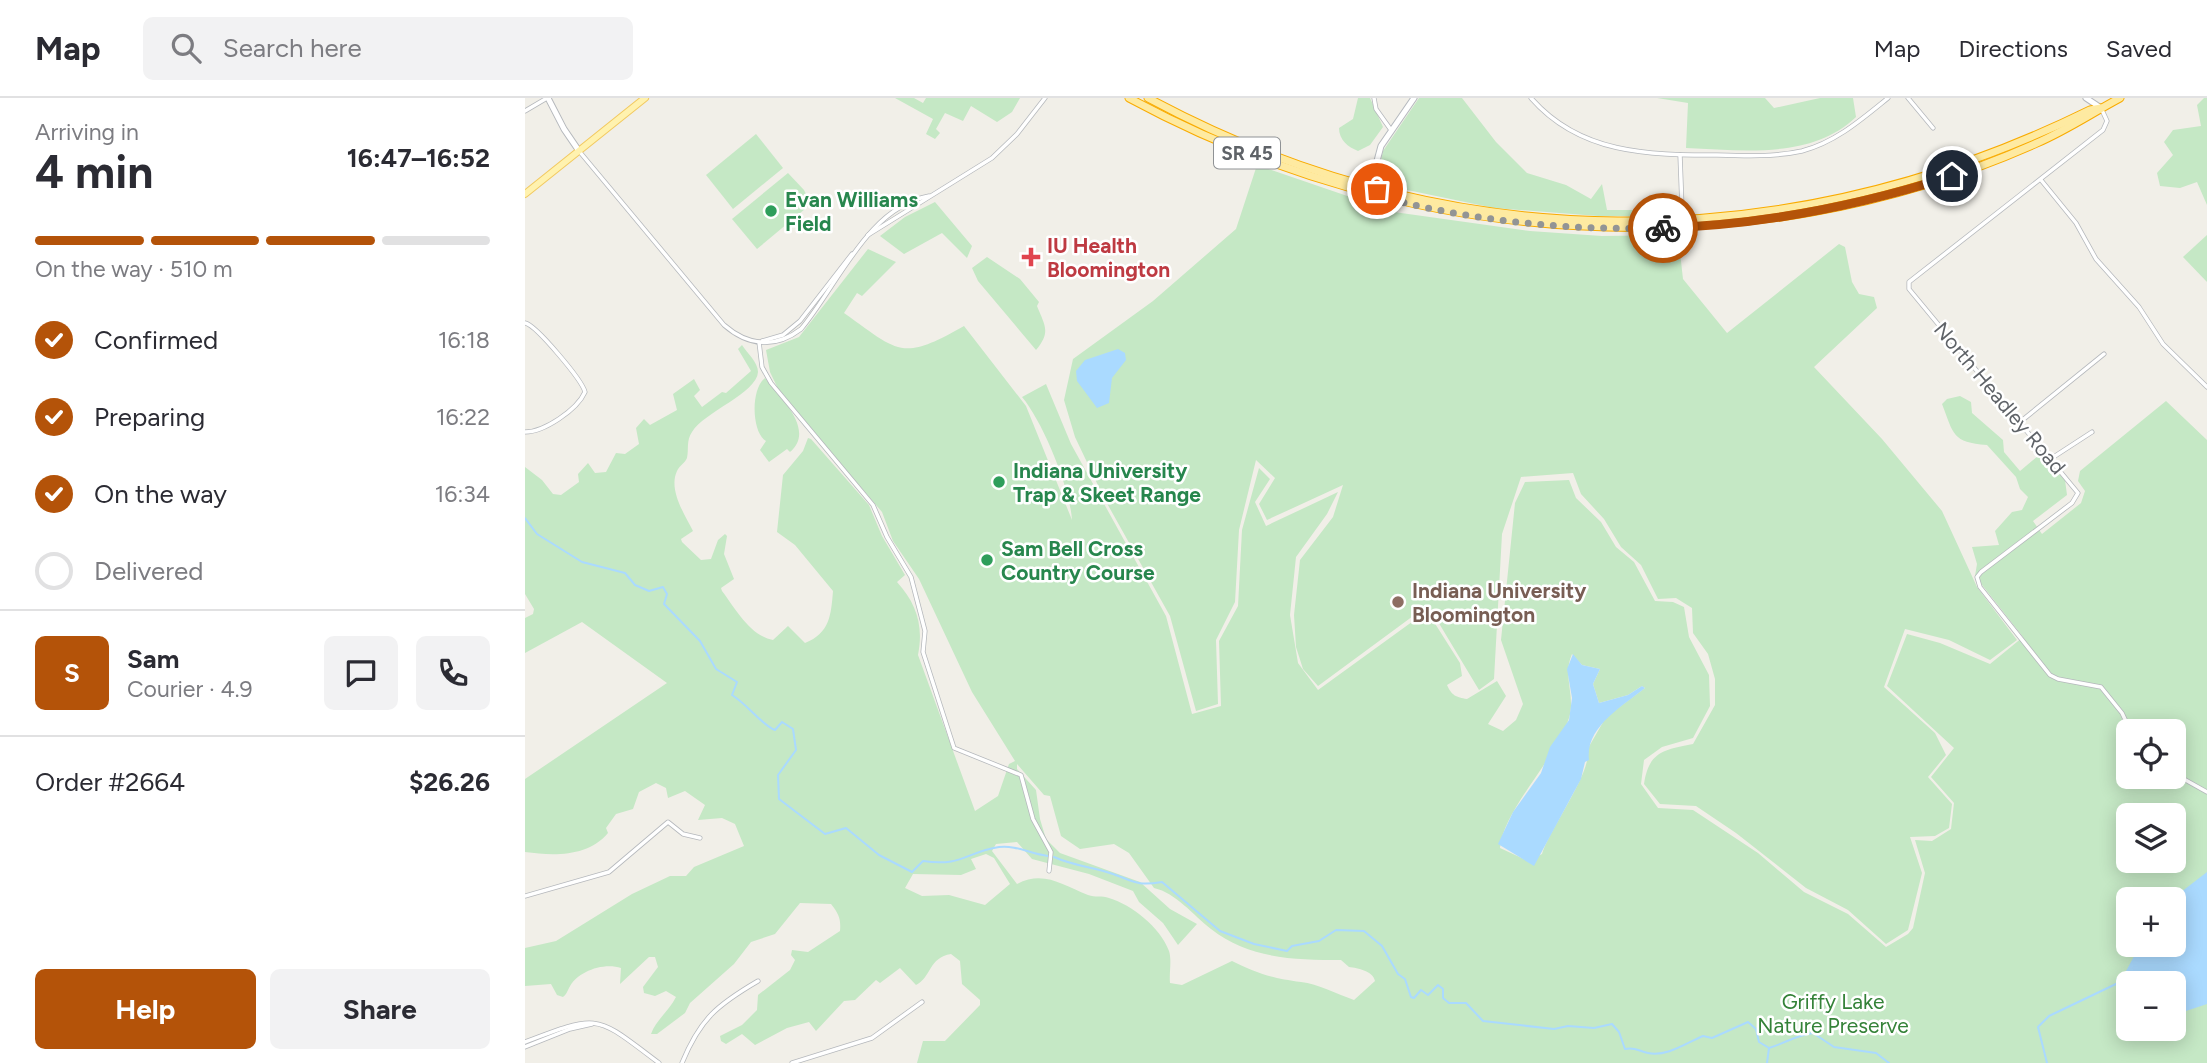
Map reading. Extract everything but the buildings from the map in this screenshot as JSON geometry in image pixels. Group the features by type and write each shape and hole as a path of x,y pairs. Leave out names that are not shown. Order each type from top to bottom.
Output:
{"highway":[{"name":"SR 45","path":"1129,98 1254,156 1370,191 1527,217 1683,224 1789,209 1889,188 1981,159 2120,98"},
{"name":"SR 45","path":"1148,98 1261,151 1370,191"}],"main road":[{"path":"548,98 563,129 579,151"},
{"path":"525,194 645,98"},
{"path":"1370,191 1378,152 1414,98"},
{"path":"2086,98 2101,108"}],"street":[{"path":"525,111 548,98"},
{"path":"579,151 724,325 743,338 760,342 783,335 800,321 868,235 869,230 890,214 971,172 1002,149 1045,98"},
{"path":"1374,98 1376,109 1391,130"},
{"path":"1531,98 1560,124 1595,142 1636,153 1752,156 1803,150 1837,136 1888,98"},
{"path":"1908,98 1933,128"},
{"path":"2101,108 2107,120 2103,130 2041,180 2076,223 2096,259 2139,307 2163,344 2207,387"},
{"path":"1680,155 1682,208"},
{"name":"North Headley Road","path":"2041,180 1909,282 1909,289 2076,488 2076,499 1981,572 1978,584 2050,675 2058,679 2099,686 2125,719"},
{"path":"525,323 531,324 540,334 584,387 585,392 579,401 552,423 525,432"},
{"path":"760,342 762,367 770,382 873,505 887,537 911,577 925,631 923,652 954,748 1021,775 1033,819 1051,852 1049,872"},
{"path":"2021,422 2104,354"},
{"path":"2052,458 2092,432"},
{"path":"2186,780 2207,792"},
{"path":"525,896 605,874 622,863 668,821 683,834 700,838"},
{"path":"683,1063 697,1029 709,1014 758,981"},
{"path":"792,1063 872,1038 922,1002"},
{"path":"525,1045 569,1025 595,1024 619,1032 659,1063"}],"green space":[{"path":"895,98 914,98 923,103 926,98 1020,98 1012,112 997,122 971,106 963,121 945,113 936,129 940,133 935,139 926,134 933,119"},
{"path":"1358,98 1370,98 1383,127 1370,145 1358,151 1345,142 1339,128 1353,119"},
{"path":"1419,98 1462,98 1496,142 1527,173 1566,185 1591,199 1602,184 1607,210 1642,210 1644,216 1598,216 1494,208 1383,185 1377,179 1383,151"},
{"path":"1657,98 1765,98 1774,108 1820,98 1853,98 1856,117 1838,131 1797,146 1753,150 1686,148 1688,103"},
{"path":"2207,98 2207,205 2197,182 2180,188 2160,186 2157,173 2173,155 2164,142 2173,130 2201,126 2197,105"},
{"path":"756,134 783,168 733,209 706,175"},
{"path":"1257,165 1394,212 1530,231 1602,236 1678,235 1683,279 1727,333 1839,244 1845,247 1852,282 1859,294 1874,297 1877,308 1814,367 1882,439 1942,511 1977,587 2017,640 1990,660 1949,640 1905,629 1884,687 1935,733 1946,755 1928,777 1952,804 1949,828 1935,836 1910,837 1922,873 1908,930 1886,944 1848,910 1806,888 1736,833 1696,806 1660,804 1644,784 1654,758 1674,748 1693,744 1715,705 1715,679 1708,654 1693,633 1692,608 1676,598 1658,599 1641,565 1621,547 1604,519 1581,494 1573,473 1521,477 1502,534 1494,679 1479,690 1428,605 1318,686 1303,669 1296,647 1294,615 1300,560 1333,517 1343,485 1267,520 1259,504 1275,478 1256,460 1239,530 1235,602 1216,640 1218,704 1196,711 1170,616 1104,498 1075,437 1064,400 1073,359 1153,301 1236,229"},
{"name":"Evan Williams Field","path":"788,173 804,190 811,204 757,249 732,219"},
{"path":"935,202 972,246 967,258 942,233 904,254 880,236 905,217"},
{"path":"2207,235 2207,282 2183,257"},
{"name":"Griffy Lake Nature Preserve","path":"868,249 896,262 862,296 857,293 844,313 877,337 901,348 926,345 964,326 1026,406 1072,520 1054,456 1038,422 1022,397 1046,384 1071,444 1166,616 1192,714 1221,706 1219,641 1238,606 1242,530 1259,468 1270,479 1255,502 1266,526 1338,492 1327,514 1296,557 1290,615 1298,663 1318,690 1427,611 1460,663 1462,676 1447,685 1449,689 1460,698 1467,699 1497,681 1506,696 1488,724 1503,731 1516,720 1523,704 1501,640 1515,503 1525,482 1569,480 1576,498 1601,522 1616,547 1634,562 1655,601 1673,602 1684,607 1689,637 1709,675 1710,706 1693,738 1662,747 1644,760 1641,784 1658,808 1693,810 1758,853 1804,892 1848,914 1886,947 1913,928 1925,873 1915,840 1932,841 1951,829 1954,803 1931,777 1954,748 1887,686 1907,634 1940,643 1990,664 2023,637 1975,576 1977,564 1972,547 1999,545 1995,531 2012,512 2022,510 2028,497 2020,489 2016,477 1987,445 1967,442 1956,435 1942,404 1947,399 1960,396 1971,402 1972,413 2003,440 2004,452 2020,471 2039,455 2065,480 2067,495 2033,521 2042,534 2081,503 2085,491 2078,481 2080,471 2166,401 2207,440 2207,1063 917,1063 923,1041 945,1041 980,1005 980,1000 962,984 960,961 951,954 938,959 925,978 916,985 900,968 880,983 876,980 855,1000 844,1001 816,1031 809,1022 787,1028 755,1045 742,1034 726,1044 721,1041 720,1036 742,1025 757,1010 758,995 790,970 795,960 791,955 792,950 808,952 840,931 839,917 831,904 800,903 775,934 751,942 734,964 690,1003 685,1013 657,1034 651,1034 676,997 666,991 655,996 644,993 643,987 658,967 655,957 649,957 620,984 621,968 607,966 592,969 578,977 563,997 557,995 551,984 525,986 525,948 556,941 632,894 670,876 686,876 694,867 744,846 735,824 722,818 698,820 705,805 685,791 668,798 666,788 656,783 639,792 633,809 616,814 606,828 608,833 591,847 559,854 525,852 525,779 667,683 582,622 525,653 525,618 533,614 534,609 525,594 525,467 542,480 553,494 561,495 579,482 578,474 588,463 595,473 606,472 616,453 625,454 639,444 636,428 644,419 650,425 677,410 673,394 694,379 700,390 694,396 702,407 722,392 726,393 751,371 738,349 742,345 756,365 758,372 755,380 692,432 687,458 677,471 676,494 693,531 681,539 682,542 701,560 711,559 718,540 725,534 727,536 724,554 734,579 721,588 757,633 773,640 788,626 805,643 820,634 828,622 833,591 795,545 777,532 783,475 803,451 808,438 811,439 869,505 882,536 905,575 897,582 917,615 920,634 918,655 975,811 998,796 1009,764 1015,761 972,692 919,579 893,541 882,512 780,393 770,372 766,350 799,337","holes":["1572,654 1582,665 1600,669 1593,684 1599,703 1628,695 1642,686 1645,688 1606,717 1587,750 1584,771 1578,785 1542,854 1528,861 1500,848 1520,800 1553,750 1569,718 1569,662","1017,764 1044,795 1050,796 1061,836 1080,849 1114,844 1129,853 1154,888 1177,899 1226,939 1273,956 1341,960 1349,967 1368,972 1375,981 1354,1000 1314,985 1265,975 1232,961 1182,985 1170,983 1170,955 1165,942 1136,912 1118,901 1091,896 1053,880 1036,878 1017,884 992,851 996,844 1017,842 1032,859 1089,874 1133,891 1139,902 1163,923 1178,945 1197,924 1170,909 1140,882 1060,853 1046,839 1036,790 1017,769","986,854 994,858 1010,884 985,905 949,895 922,896 905,888 913,874 961,875 976,869 971,859"]},
{"path":"987,257 1020,279 1039,302 1037,306 1045,333 1036,350 978,281 972,268"},
{"path":"765,378 793,414 799,434 797,443 790,452 787,449 769,462 760,450 766,441 758,429 755,411 757,392"}],"water":[{"path":"1118,349 1125,353 1126,360 1112,378 1109,403 1097,408 1077,381 1076,371 1085,360"},
{"path":"1573,654 1582,665 1600,669 1593,684 1599,703 1628,695 1642,686 1645,688 1599,727 1589,748 1589,760 1585,762 1581,779 1534,866 1498,844 1513,812 1541,773 1550,747 1569,720 1572,698 1567,669"},
{"path":"2207,872 2207,1004 2186,1011 2186,971 2126,971 2134,957 2186,957 2186,888"}],"waterway":[{"path":"525,518 537,534 582,562 625,573 635,585 649,591 663,587 667,594 664,604 700,641 716,669 737,682 732,695 771,728 775,730 782,722 793,729 796,750 778,775 779,799 825,834 846,828 879,855 912,872 923,861 955,861 999,847 1012,847 1048,856"},
{"path":"1054,857 1136,883 1162,882 1220,931 1254,944 1287,951 1292,946 1319,941 1336,930 1364,931 1382,946 1398,974 1405,979 1411,997 1414,998 1421,990 1428,995 1438,985 1443,989 1443,998 1449,1003 1466,1003 1483,1021 1554,1029 1568,1026 1594,1028 1612,1024 1619,1032 1625,1049 1655,1054 1669,1051 1703,1036 1712,1038 1748,1022 1756,1029 1759,1042 1769,1048 1813,1033 1834,1047 1876,1053 1889,1063"},
{"path":"2047,1063 2038,1027 2049,1016 2116,984"},
{"path":"1767,1063 1769,1048"}],"way so far":[{"path":"1377,189 1370,187 1369,194 1446,212 1495,219 1574,227 1663,228"}],"place":[{"name":"Evan Williams Field","path":"771,211"},
{"name":"IU Health Bloomington","path":"1031,257"},
{"name":"Indiana University Trap & Skeet Range","path":"999,482"},
{"name":"Sam Bell Cross Country Course","path":"987,560"},
{"name":"Indiana University Bloomington","path":"1398,602"}],"route":[{"path":"1663,228 1735,223 1818,211 1892,194 1952,176"}]}
